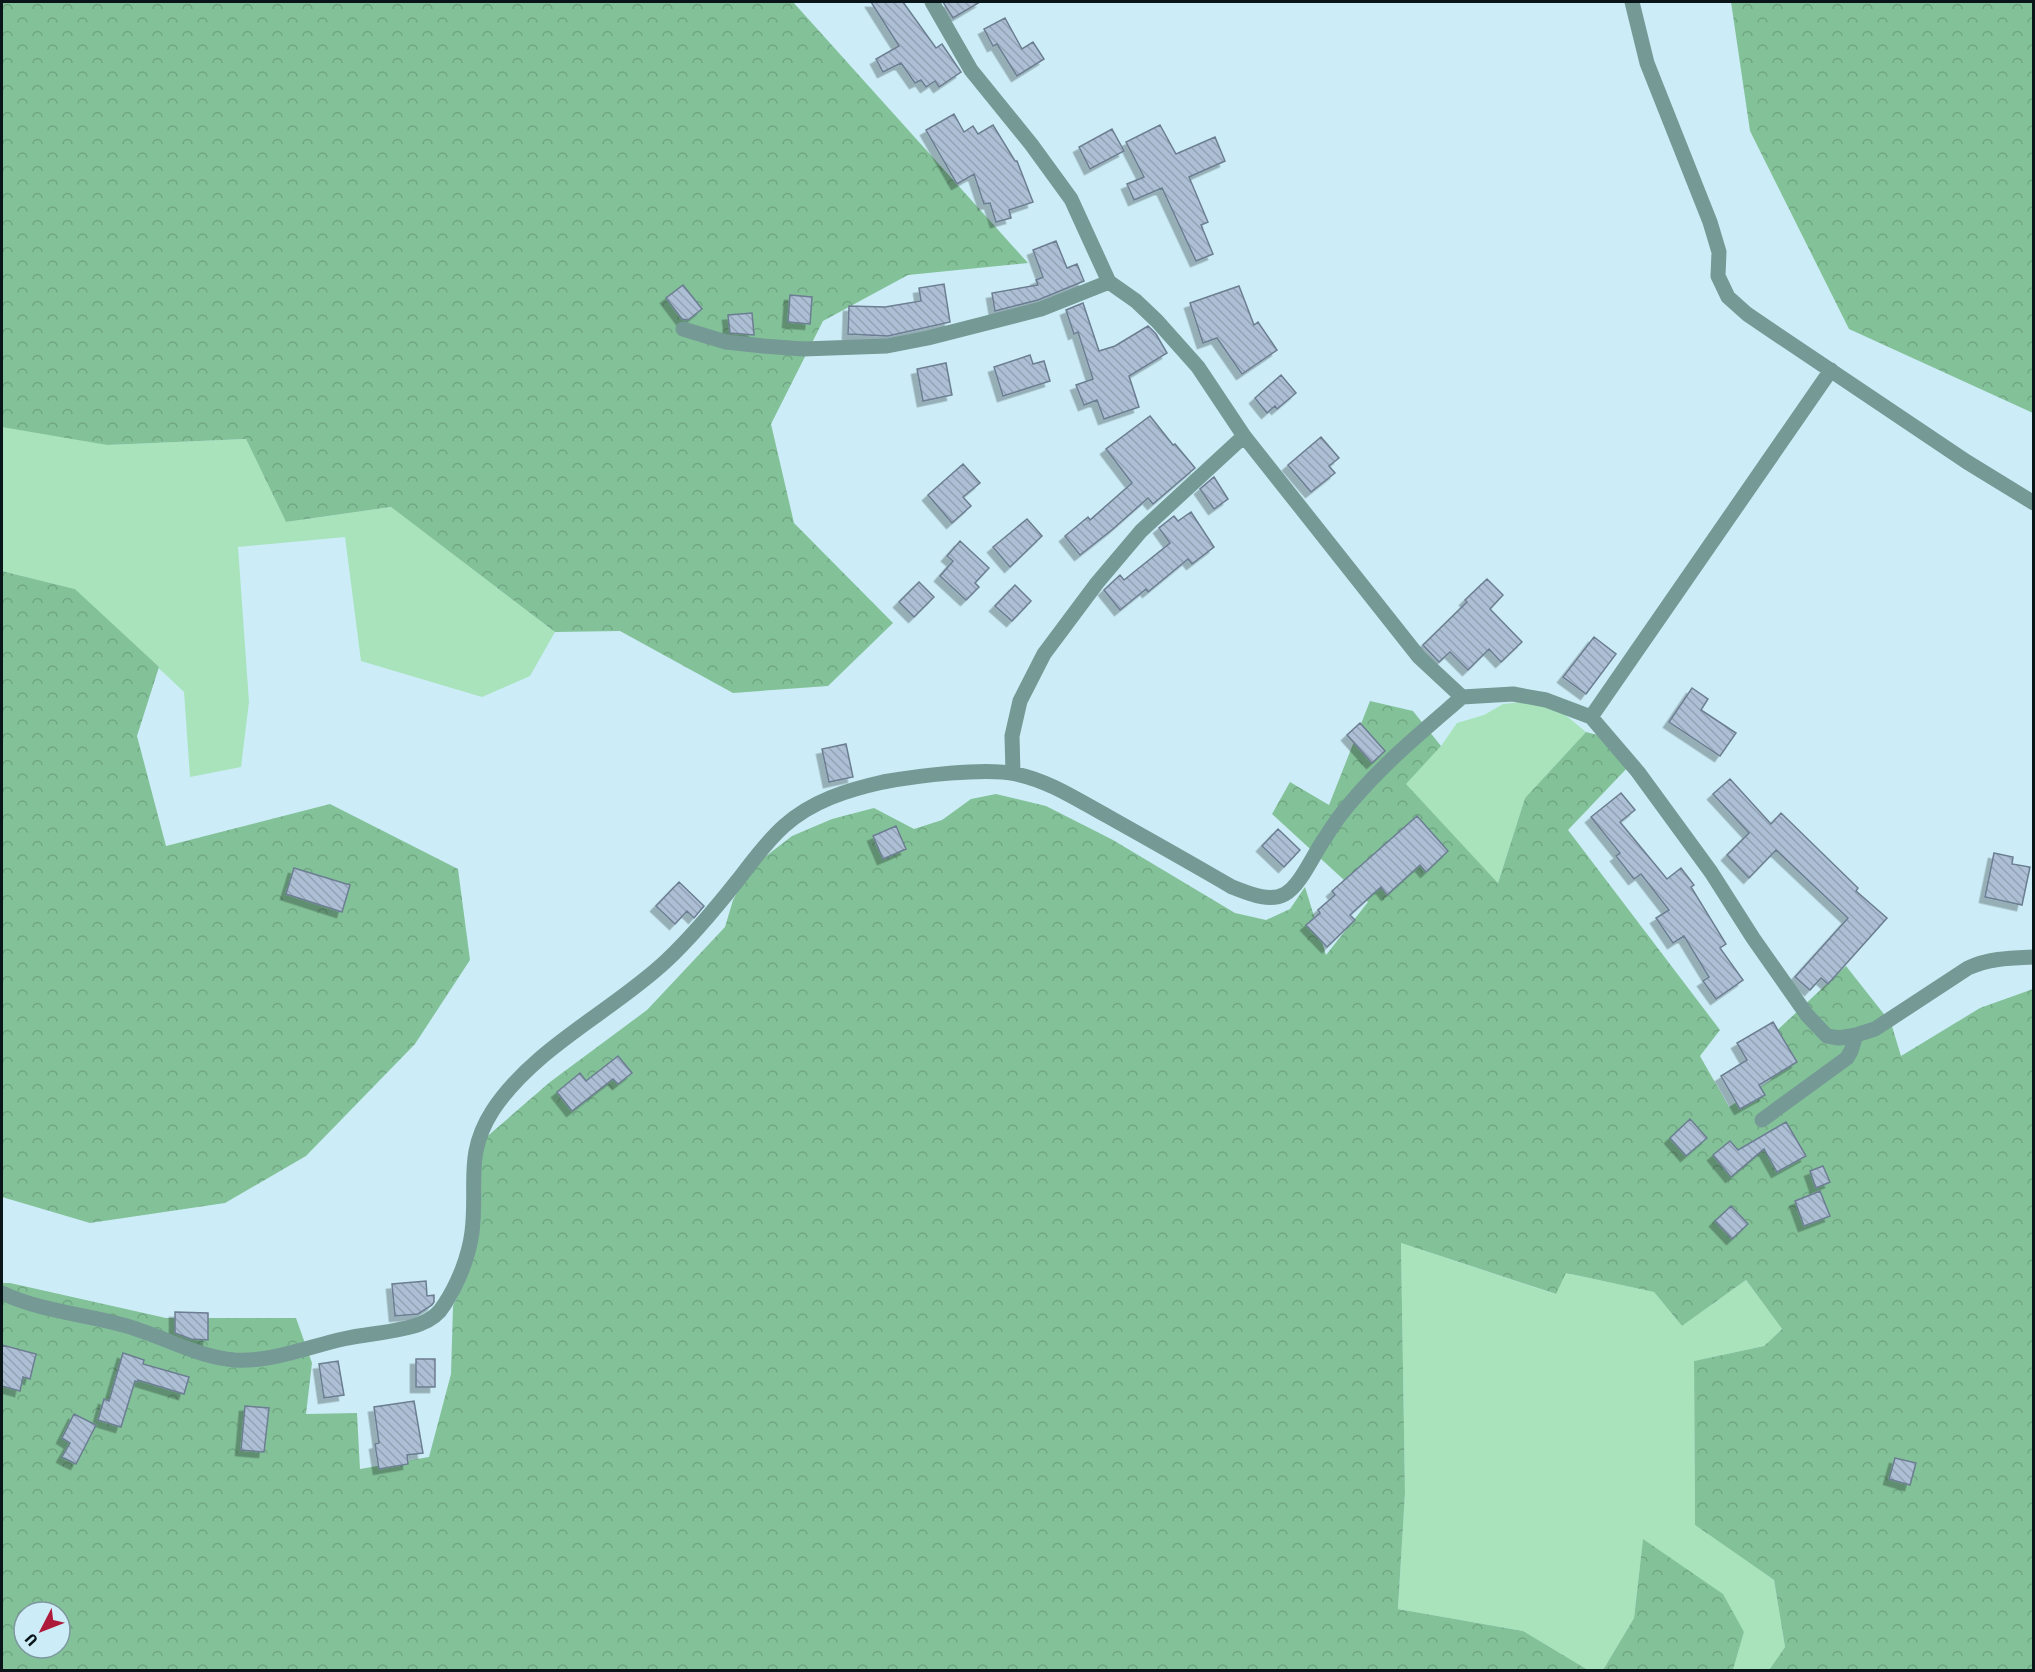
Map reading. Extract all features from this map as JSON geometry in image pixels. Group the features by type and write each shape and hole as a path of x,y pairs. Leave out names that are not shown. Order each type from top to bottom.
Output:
{"street":[{"path":"932,2 971,70 1031,144 1071,199 1109,282 1136,301 1157,321 1198,368 1244,436 1419,657 1462,697"},
{"path":"1632,2 1647,63 1710,222 1719,252 1718,276 1728,297 1748,314 1967,462 2034,503"},
{"path":"683,329 726,342 763,346 803,349 887,346 1041,309 1109,282"},
{"path":"1592,717 1831,370"},
{"path":"1013,773 1012,736 1020,701 1044,654 1097,583 1141,531 1244,436"},
{"path":"2,1293 26,1303 133,1328 207,1354 239,1360 273,1357 345,1339 418,1325 431,1319 442,1309 455,1286 472,1235 472,1169 475,1147 483,1126 497,1104 516,1082 544,1056 634,990 664,963 710,916 765,845 785,825 832,796 903,778 984,772 1013,773 1037,780 1232,886 1252,895 1272,897 1285,894 1296,884 1350,803 1373,777 1398,752 1462,697 1513,694 1546,700 1592,717 1638,772 1711,872 1753,938 1807,1015 1827,1036 1839,1038 1875,1029 1968,968 1980,963 2034,957"},
{"path":"1762,1120 1847,1058 1856,1035"}],"green space":[{"path":"2,2 793,2 1028,263 908,275 823,321 771,424 794,523 893,623 828,686 733,693 620,631 555,632 391,507 286,522 246,439 107,445 2,427"},
{"path":"1731,2 2033,2 2033,413 1849,329 1750,131"},
{"path":"2,425 107,445 246,439 286,522 391,507 555,632 530,676 482,697 361,661 345,537 238,547 249,702 241,767 190,777 184,692 75,589 2,571"},
{"path":"2,571 75,589 159,667 137,736 166,846 330,804 458,869 470,960 415,1044 306,1156 225,1203 90,1223 2,1197"},
{"path":"1370,701 1413,711 1441,746 1406,784 1498,883 1525,798 1586,732 1605,737 1630,765 1568,830 1720,1030 1700,1056 1729,1107 1771,1080 1755,1051 1846,966 1891,1023 1901,1056 1980,1008 2033,989 2033,1670 1769,1670 1785,1647 1774,1580 1695,1525 1694,1361 1764,1346 1782,1329 1746,1280 1682,1326 1654,1292 1566,1273 1556,1294 1401,1243 1405,1493 1398,1609 1523,1631 1588,1670 2,1670 2,1283 166,1318 296,1318 312,1363 306,1414 357,1413 360,1469 429,1457 451,1374 453,1306 464,1283 483,1140 550,1082 647,1010 725,927 733,900 752,867 792,836 832,819 874,808 914,829 942,820 971,799 996,794 1046,806 1113,840 1235,913 1266,920 1290,909 1305,887 1326,955 1368,902 1272,814 1290,782 1329,805"},
{"path":"1522,702 1558,709 1586,732 1525,798 1498,883 1405,784 1441,746 1457,723 1484,715 1503,704"},
{"path":"1401,1243 1555,1294 1566,1273 1654,1292 1682,1326 1746,1280 1782,1329 1764,1346 1694,1361 1695,1525 1774,1580 1785,1647 1769,1670 1733,1670 1744,1632 1643,1540 1634,1618 1603,1670 1588,1670 1523,1631 1398,1609 1405,1493"},
{"path":"1643,1539 1723,1594 1744,1632 1733,1670 1603,1670 1634,1618"}],"building":[{"path":"871,2 903,2 936,48 942,44 961,72 939,87 935,81 926,87 921,80 915,83 901,63 883,72 876,59 899,46"},
{"path":"943,2 980,2 953,18"},
{"path":"1005,18 1022,49 1033,42 1044,59 1017,76 997,44 993,46 984,29"},
{"path":"954,114 964,132 973,126 978,134 993,125 1017,161 1033,202 1009,210 1011,218 996,222 990,203 984,204 974,174 957,184 926,130"},
{"path":"1160,125 1176,154 1215,137 1225,161 1189,177 1208,222 1201,225 1213,254 1196,261 1162,188 1134,200 1127,184 1144,177 1126,142"},
{"path":"1112,129 1124,151 1090,169 1079,147"},
{"path":"1056,241 1067,268 1077,264 1084,281 1038,300 995,311 992,293 1038,285 1036,280 1043,277 1033,250"},
{"path":"944,284 950,322 888,336 848,334 849,306 885,307 921,301 919,288"},
{"path":"683,285 702,309 688,320 682,319 666,298"},
{"path":"1239,286 1254,325 1258,322 1277,350 1242,374 1217,338 1203,343 1190,303"},
{"path":"790,295 812,297 810,324 788,322"},
{"path":"1083,303 1099,351 1115,346 1148,326 1156,334 1167,353 1129,376 1139,407 1104,419 1097,400 1084,405 1076,385 1093,379 1078,332 1074,334 1066,310"},
{"path":"752,313 754,335 730,333 728,315"},
{"path":"1030,355 1033,364 1044,361 1050,381 1003,396 994,367"},
{"path":"946,363 952,395 923,401 917,369"},
{"path":"1281,375 1296,393 1277,409 1275,406 1267,413 1255,398"},
{"path":"1150,416 1195,468 1153,504 1148,498 1080,555 1065,536 1088,517 1090,520 1132,483 1106,449"},
{"path":"1321,437 1339,458 1329,466 1335,473 1311,492 1288,465"},
{"path":"963,464 980,483 963,497 971,506 952,523 928,495"},
{"path":"1214,477 1228,499 1214,509 1200,489"},
{"path":"1191,512 1214,547 1192,564 1188,559 1148,592 1146,589 1120,610 1104,590 1120,575 1124,580 1170,543 1159,528 1174,516 1178,521"},
{"path":"1027,519 1042,536 1010,567 993,547"},
{"path":"960,541 989,568 975,583 979,587 966,600 940,576 953,561 947,556"},
{"path":"1487,579 1503,595 1490,609 1522,642 1501,662 1489,649 1468,670 1450,652 1439,662 1423,645"},
{"path":"919,582 934,597 914,617 899,602"},
{"path":"1015,585 1031,601 1012,621 995,606"},
{"path":"1594,637 1616,654 1586,694 1563,677"},
{"path":"1692,688 1708,699 1701,710 1736,733 1720,756 1669,722"},
{"path":"1360,723 1385,751 1372,763 1347,735"},
{"path":"846,744 853,777 829,782 822,749"},
{"path":"1730,779 1771,824 1781,813 1858,888 1856,891 1887,918 1828,984 1821,978 1810,990 1795,977 1848,918 1776,850 1749,878 1727,855 1749,833 1713,794"},
{"path":"1621,793 1635,810 1620,822 1667,879 1681,868 1694,885 1691,887 1726,944 1720,948 1743,980 1716,999 1703,981 1709,977 1684,936 1673,943 1656,918 1669,910 1641,874 1634,879 1616,856 1620,853 1591,817"},
{"path":"1417,816 1448,851 1426,872 1420,865 1387,895 1381,887 1350,915 1355,920 1327,947 1306,925 1335,895 1332,891"},
{"path":"896,826 906,849 883,859 873,836"},
{"path":"1278,829 1300,850 1284,867 1262,846"},
{"path":"1994,853 2013,857 2012,864 2030,867 2022,905 1985,897"},
{"path":"294,868 350,885 342,912 286,894"},
{"path":"679,882 704,906 694,918 687,911 675,924 656,906"},
{"path":"1773,1022 1797,1062 1759,1085 1765,1095 1740,1109 1721,1076 1747,1060 1737,1043"},
{"path":"618,1056 632,1073 618,1084 613,1079 572,1111 557,1092 580,1073 586,1081"},
{"path":"1690,1119 1707,1138 1686,1156 1670,1138"},
{"path":"1786,1122 1806,1156 1777,1172 1764,1149 1731,1177 1713,1155 1730,1141 1738,1150"},
{"path":"1823,1166 1830,1182 1816,1188 1810,1171"},
{"path":"1820,1191 1830,1216 1804,1226 1795,1201"},
{"path":"1731,1206 1748,1224 1732,1239 1715,1221"},
{"path":"426,1281 427,1296 434,1295 432,1305 418,1314 395,1316 392,1284"},
{"path":"175,1312 208,1313 208,1340 191,1339 175,1333"},
{"path":"2,1345 36,1354 30,1379 23,1377 20,1391 2,1386"},
{"path":"123,1353 144,1360 143,1364 189,1377 184,1394 135,1381 121,1427 98,1420 104,1399 109,1401"},
{"path":"416,1359 435,1359 435,1387 416,1387"},
{"path":"338,1361 344,1395 324,1398 319,1364"},
{"path":"414,1401 423,1453 407,1455 408,1464 379,1469 375,1444 379,1443 374,1407"},
{"path":"245,1406 269,1408 264,1452 241,1450"},
{"path":"74,1414 96,1425 76,1464 62,1457 70,1443 62,1438"},
{"path":"1895,1458 1916,1463 1910,1485 1889,1479"}]}
